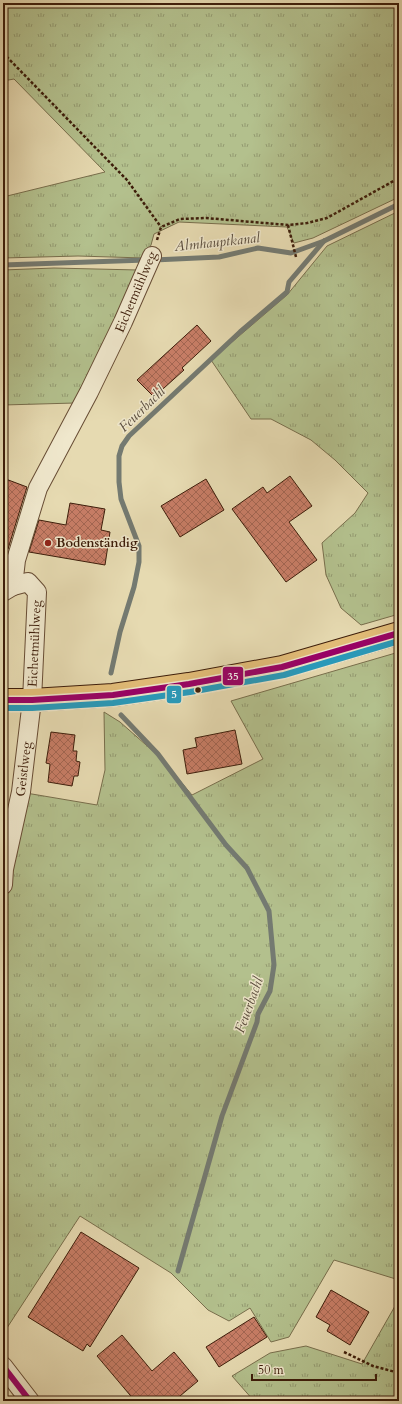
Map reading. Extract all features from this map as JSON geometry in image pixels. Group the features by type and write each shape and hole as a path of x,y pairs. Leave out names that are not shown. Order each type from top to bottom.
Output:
{"main road":[{"path":"3,700 32,700 113,695 189,684 282,667 399,633"}],"street":[{"name":"Eichetmühlweg","path":"8,589 38,488 124,322 150,262"},
{"name":"Eichetmühlweg","path":"8,589 28,582 38,592 32,700"},
{"name":"Geistlweg","path":"3,885 4,868 21,792 32,700"},
{"path":"3,1366 30,1401"}],"path":[{"path":"3,53 127,180 161,227 180,219 206,218 288,225 307,223 327,218 399,178"},
{"path":"288,225 296,257"},
{"name":"Eichetmühlweg","path":"150,262 161,227"},
{"path":"344,1352 373,1366 399,1373"}],"green space":[{"path":"3,3 399,3 399,197 313,238 294,243 287,227 179,222 154,234 151,245 144,258 78,256 3,258 3,197 105,172 14,79 3,81"},
{"path":"399,211 399,614 361,625 341,608 326,575 322,543 355,513 368,493 335,460 311,440 271,419 251,419 211,360 287,295 327,246"},
{"path":"54,268 138,270 75,403 3,405 3,270"},
{"path":"399,652 399,1280 334,1260 289,1337 271,1342 250,1308 229,1321 208,1310 171,1273 80,1216 3,1334 3,840 26,793 97,805 105,770 104,712 120,722 162,759 192,795 263,759 231,701"},
{"path":"399,1299 399,1401 254,1401 232,1376 270,1353 306,1346 362,1364"}],"building":[{"path":"197,325 211,341 182,368 184,370 154,397 137,380"},
{"path":"290,476 312,506 289,522 317,560 286,582 232,509 263,487 267,493"},
{"path":"3,478 27,487 8,549 3,551"},
{"path":"206,479 224,510 180,537 161,506"},
{"path":"70,503 105,509 101,530 110,532 105,565 29,552 39,520 66,525"},
{"path":"235,730 242,764 187,774 183,750 197,747 195,738"},
{"path":"51,732 75,735 73,751 77,751 76,761 80,762 78,776 74,776 72,786 48,782 50,764 46,763"},
{"path":"81,1232 139,1268 90,1347 87,1344 83,1351 28,1317"},
{"path":"331,1290 369,1312 350,1345 327,1331 330,1325 316,1317"},
{"path":"254,1317 267,1337 219,1367 206,1347"},
{"path":"122,1335 152,1371 174,1352 198,1381 174,1401 135,1401 97,1356"}],"waterway":[{"name":"Almhauptkanal","path":"154,260 219,257 258,248 291,253 324,241 399,204"},
{"name":"Feuerbachl","path":"111,673 120,632 134,587 139,562 139,546 121,499 119,482 119,456 122,446 129,436 240,332 287,292 289,282 324,241"},
{"name":"Almhauptkanal","path":"3,265 146,260"},
{"name":"Feuerbachl","path":"121,715 158,754 226,845 247,868 269,911 274,965 270,991 258,1014 257,1022 222,1116 178,1271"}],"transit line":[{"name":"35","path":"3,700 32,700 113,695 189,684 282,667 399,633"},
{"name":"5","path":"3,708 32,708 113,703 190,692 284,675 399,641"},
{"name":"35","path":"3,1366 30,1401"}],"place":[{"name":"Bodenständig","path":"48,543"}]}
